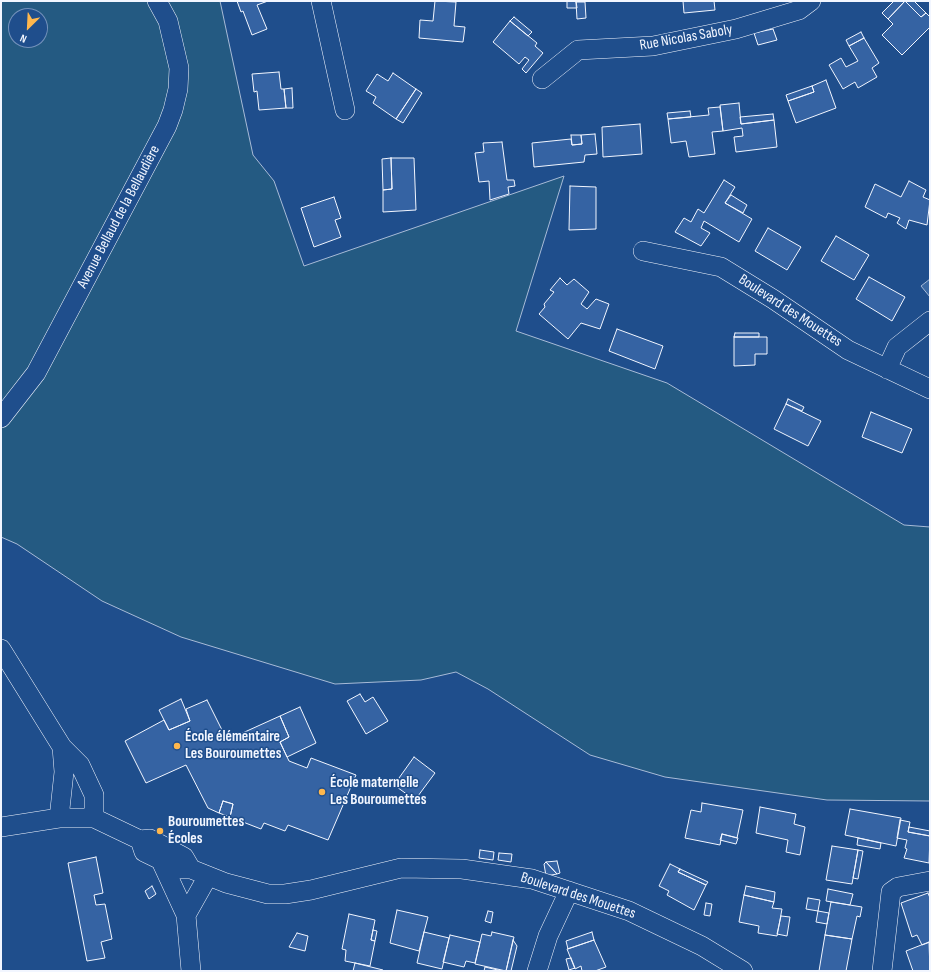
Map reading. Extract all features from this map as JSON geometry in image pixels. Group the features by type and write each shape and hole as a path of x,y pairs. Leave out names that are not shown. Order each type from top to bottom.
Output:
{"street":[{"name":"Avenue Bellaud de la Bellaudière","path":"3,410 36,373 167,126 178,89 179,68 168,21 157,1"},
{"path":"321,1 345,110"},
{"name":"Rue Nicolas Saboly","path":"542,79 578,50 653,46 736,29 799,10 811,1"},
{"name":"Boulevard des Mouettes","path":"643,251 721,267 773,299 848,350 930,389"},
{"path":"886,369 897,347 930,321"},
{"path":"1,649 62,747 80,765 94,795 94,818"},
{"path":"59,818 64,772 62,747"},
{"path":"1,827 59,818 94,818 140,840 150,839 184,857 191,868 178,869 144,852 140,840"},
{"path":"161,861 186,915 191,971"},
{"name":"Boulevard des Mouettes","path":"191,868 208,876 268,894 285,894 401,868 438,867 532,879 629,911 702,946 743,971"},
{"path":"186,915 208,876"},
{"path":"882,971 891,892 898,887 930,881"},
{"path":"537,971 548,936 570,891"}],"shaded area":[{"path":"1,1 220,1 253,155 274,181 304,266 564,176 516,331 667,383 904,525 930,527 930,801 827,800 665,777 590,755 488,689 456,672 421,680 335,684 181,637 102,601 17,544 1,537"},
{"path":"930,279 930,297 921,286"}],"building":[{"path":"237,1 268,1 257,5 267,29 252,35 243,11 241,12"},
{"path":"435,1 456,2 454,26 465,27 463,42 419,38 420,20 433,21"},
{"path":"567,1 576,1 577,8 567,8"},
{"path":"683,1 714,1 715,10 684,13"},
{"path":"894,1 905,1 888,19 882,13"},
{"path":"905,1 914,1 926,13 921,17"},
{"path":"905,1 921,17 926,13 930,17 930,27 902,55 882,35 893,24 888,19"},
{"path":"576,2 585,2 586,18 577,19"},
{"path":"514,17 532,32 528,36 510,21"},
{"path":"510,21 537,43 535,46 543,53 526,73 522,69 529,60 525,57 519,64 493,42"},
{"path":"773,29 777,40 758,45 754,33"},
{"path":"861,32 864,38 849,46 846,40"},
{"path":"864,38 879,63 872,68 877,77 858,88 855,82 843,89 829,65 841,58 846,67 858,61 849,46"},
{"path":"279,72 281,89 284,89 286,108 259,110 257,91 254,92 252,74"},
{"path":"393,73 416,89 396,119 373,103 376,97 366,91 377,74 388,81"},
{"path":"826,80 836,108 796,123 788,101 814,92 812,86"},
{"path":"812,86 814,92 788,101 786,95"},
{"path":"292,88 293,108 286,108 284,89"},
{"path":"416,89 422,93 403,123 396,119"},
{"path":"739,103 741,124 774,120 777,147 736,152 734,137 743,136 742,128 723,131 720,105"},
{"path":"720,107 723,131 712,132 715,154 689,157 686,141 671,143 668,119 709,115 708,108"},
{"path":"690,111 691,117 668,119 667,113"},
{"path":"773,114 774,120 741,124 740,117"},
{"path":"640,124 642,154 603,157 602,127"},
{"path":"595,134 597,154 585,155 584,162 534,167 532,143 571,139 572,145 582,144 581,135"},
{"path":"571,135 581,135 582,144 572,145"},
{"path":"502,142 507,180 514,180 515,186 508,187 509,194 490,200 489,181 479,182 475,153 484,152 483,143"},
{"path":"391,158 414,158 416,210 383,212 383,190 392,189"},
{"path":"391,158 392,189 383,190 382,159"},
{"path":"724,180 735,187 725,203 752,219 739,242 704,221 701,228 710,233 701,246 675,232 684,218 691,222 698,209 704,213"},
{"path":"909,181 926,190 923,197 930,200 927,225 909,220 906,229 897,223 900,218 888,213 886,218 865,207 875,184 901,197"},
{"path":"570,186 596,187 596,229 569,230"},
{"path":"731,195 747,205 743,213 725,203"},
{"path":"334,197 341,218 335,220 341,237 314,247 301,208"},
{"path":"768,228 801,247 787,270 755,251"},
{"path":"836,236 869,255 854,280 821,261"},
{"path":"869,277 905,297 892,321 856,299"},
{"path":"560,278 567,285 574,279 589,292 581,304 587,309 596,299 609,304 600,329 581,323 568,339 539,314 545,307 544,304 554,292 550,290"},
{"path":"617,329 663,346 655,369 609,351"},
{"path":"735,333 759,333 759,337 734,337"},
{"path":"734,337 767,337 767,354 755,354 755,365 734,366"},
{"path":"788,399 804,407 802,411 786,404"},
{"path":"786,404 821,421 808,446 774,429"},
{"path":"871,412 912,429 902,453 862,437"},
{"path":"360,694 365,702 373,697 388,721 366,734 347,701"},
{"path":"181,699 190,721 169,730 159,710"},
{"path":"207,700 227,740 280,716 289,737 280,742 289,761 307,768 311,758 356,775 328,840 288,825 285,831 264,823 261,829 230,817 233,804 223,801 219,813 208,808 186,765 146,783 125,741 164,720 169,730 190,721 186,709"},
{"path":"300,707 316,743 287,757 280,742 289,737 280,716"},
{"path":"414,757 435,773 415,800 394,785"},
{"path":"223,801 233,804 230,817 219,813"},
{"path":"702,803 743,810 737,838 722,834 720,845 685,838 691,810 701,812"},
{"path":"760,807 796,814 794,824 805,827 800,855 786,852 788,840 756,833"},
{"path":"850,809 901,818 896,846 845,835"},
{"path":"900,820 910,822 908,832 930,836 929,863 904,858 907,849 905,848 907,840 897,838"},
{"path":"909,827 930,831 930,836 908,832"},
{"path":"722,834 738,838 736,844 720,840"},
{"path":"858,838 881,843 880,849 857,845"},
{"path":"832,846 858,850 852,884 826,880"},
{"path":"480,850 494,852 493,860 479,858"},
{"path":"858,850 863,851 858,879 853,878"},
{"path":"499,853 512,854 511,862 498,860"},
{"path":"96,857 103,893 94,895 96,905 105,904 112,939 101,942 105,958 87,961 68,863"},
{"path":"557,861 560,873 557,874 546,862"},
{"path":"546,862 557,874 546,876 544,864"},
{"path":"670,864 680,869 678,872 706,885 694,910 667,895 669,891 659,886"},
{"path":"680,869 708,882 706,885 678,872"},
{"path":"152,886 156,894 149,899 145,891"},
{"path":"746,886 775,892 774,902 744,895"},
{"path":"828,889 853,894 850,905 826,901"},
{"path":"928,893 930,898 930,942 922,945 917,935 912,937 901,903"},
{"path":"744,895 774,902 772,908 782,909 777,936 758,933 759,926 739,922"},
{"path":"808,898 820,900 818,911 806,909"},
{"path":"831,902 862,907 860,917 857,916 852,939 825,935"},
{"path":"706,903 712,904 710,916 704,915"},
{"path":"397,910 428,917 419,951 390,943"},
{"path":"488,911 493,912 491,923 485,921"},
{"path":"818,911 829,913 827,924 816,922"},
{"path":"349,914 375,920 371,940 375,941 370,966 345,961 346,950 342,949"},
{"path":"781,916 790,917 787,936 777,934"},
{"path":"373,930 377,931 375,941 371,940"},
{"path":"424,932 449,938 442,969 417,963"},
{"path":"492,932 514,937 506,971 475,964 482,934 491,936"},
{"path":"592,932 594,940 568,949 566,941"},
{"path":"297,933 308,936 305,951 289,947"},
{"path":"450,935 480,942 475,963 466,961 464,967 443,962"},
{"path":"825,935 852,939 846,971 819,971"},
{"path":"513,940 517,946 511,971 506,971"},
{"path":"594,940 606,967 595,971 582,971 581,966 575,969 567,949"},
{"path":"929,942 930,971 913,971 906,951"},
{"path":"571,958 575,968 569,970 566,959"},
{"path":"355,963 383,970 383,971 353,971"},
{"path":"485,967 502,971 484,971"}],"place":[{"name":"École élémentaire Les Bouroumettes","path":"177,746"},
{"name":"École maternelle Les Bouroumettes","path":"322,792"},
{"name":"Bouroumettes Écoles","path":"160,831"}]}
